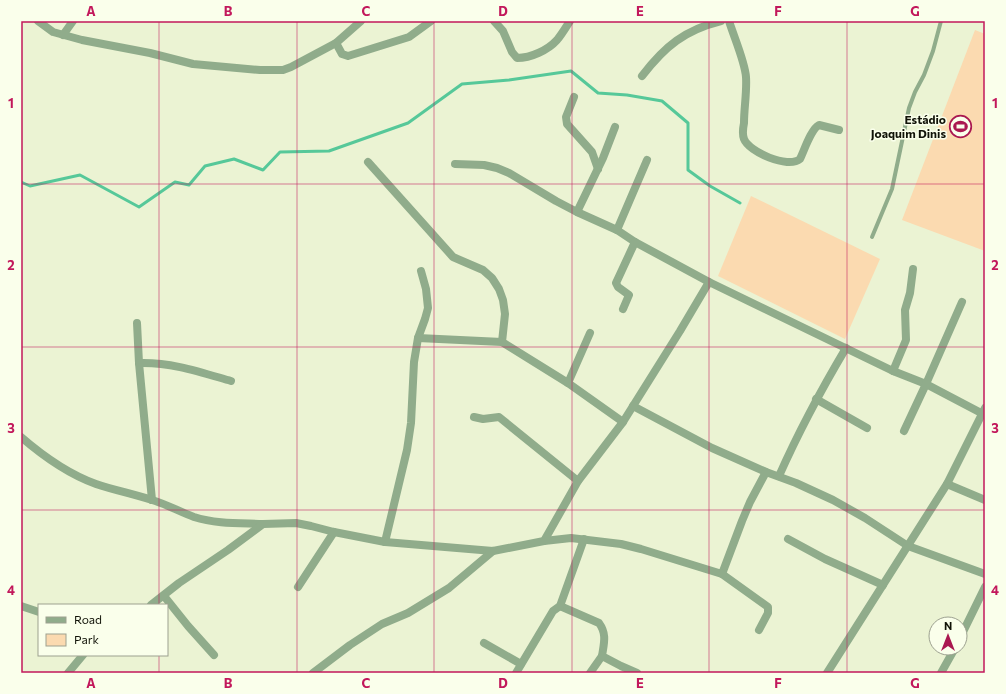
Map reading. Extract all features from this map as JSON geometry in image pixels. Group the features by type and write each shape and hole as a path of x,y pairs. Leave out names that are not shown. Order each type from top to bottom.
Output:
{"street":[{"path":"38,21 53,32 82,40 150,53 194,64 260,70 283,70 290,67 336,42 359,22"},
{"path":"63,35 73,21"},
{"path":"336,42 342,54 348,56 409,37 431,21"},
{"path":"494,21 501,28 512,52 517,58 543,51 557,40 570,21"},
{"path":"642,76 670,44 701,26 721,21"},
{"path":"729,21 746,75 743,137 748,146 764,155 786,162 797,162 817,126 839,130"},
{"path":"574,96 566,117 567,124 592,152 598,169"},
{"path":"577,212 598,169 615,127"},
{"path":"616,230 647,160"},
{"path":"368,162 453,257 483,270 492,278 499,289 506,314 502,342"},
{"path":"455,164 497,168 508,173 577,212 616,230 635,242 709,282 892,371 926,384 984,412 947,484 827,673"},
{"path":"623,309 629,295 618,287 616,283 635,242"},
{"path":"892,371 906,340 905,310 910,293 913,269"},
{"path":"385,542 407,450 414,362 418,338 424,324 428,308 426,289 421,272"},
{"path":"544,541 578,481 623,422 709,282"},
{"path":"904,431 962,302"},
{"path":"137,324 138,363 152,500"},
{"path":"568,383 590,332"},
{"path":"418,338 502,342 568,383 623,422"},
{"path":"779,476 816,399 846,348"},
{"path":"138,363 152,363 190,369 231,381"},
{"path":"816,399 867,428"},
{"path":"633,406 712,448 833,500 865,518 908,546 985,574"},
{"path":"474,417 484,419 499,417 578,481"},
{"path":"21,438 44,456 66,470 95,483 152,500 195,517 212,521 234,524 296,523 385,542 493,551 544,541 571,538 620,544 641,549 722,574 768,607 768,613 759,630"},
{"path":"722,574 750,502 766,472"},
{"path":"947,484 985,500"},
{"path":"152,604 179,583 263,524"},
{"path":"298,587 334,532"},
{"path":"516,673 553,611 560,606 584,539"},
{"path":"788,539 883,585"},
{"path":"314,673 350,645 382,624 408,613 449,588 493,551"},
{"path":"968,622 985,587"},
{"path":"164,596 188,626 214,654"},
{"path":"21,606 38,612"},
{"path":"560,606 599,623 603,628 605,634 602,656 590,673"},
{"path":"484,643 521,664"},
{"path":"68,673 82,656"},
{"path":"602,656 637,673"},
{"path":"941,673 951,656"}],"lane":[{"path":"872,237 892,189 909,108 926,69 941,21"}],"green space":[{"name":"Estádio Joaquim Dinis","path":"975,30 985,34 985,251 902,220"},
{"path":"751,196 880,259 845,339 718,276"}],"waterway":[{"path":"21,182 30,186 80,175 139,207 175,182 189,185 205,166 234,159 263,170 280,152 329,151 408,123 462,84 509,80 571,71 598,93 627,95 662,101 688,123 688,170 710,186 740,203"}],"place":[{"name":"Estádio Joaquim Dinis","path":"961,127"}]}
